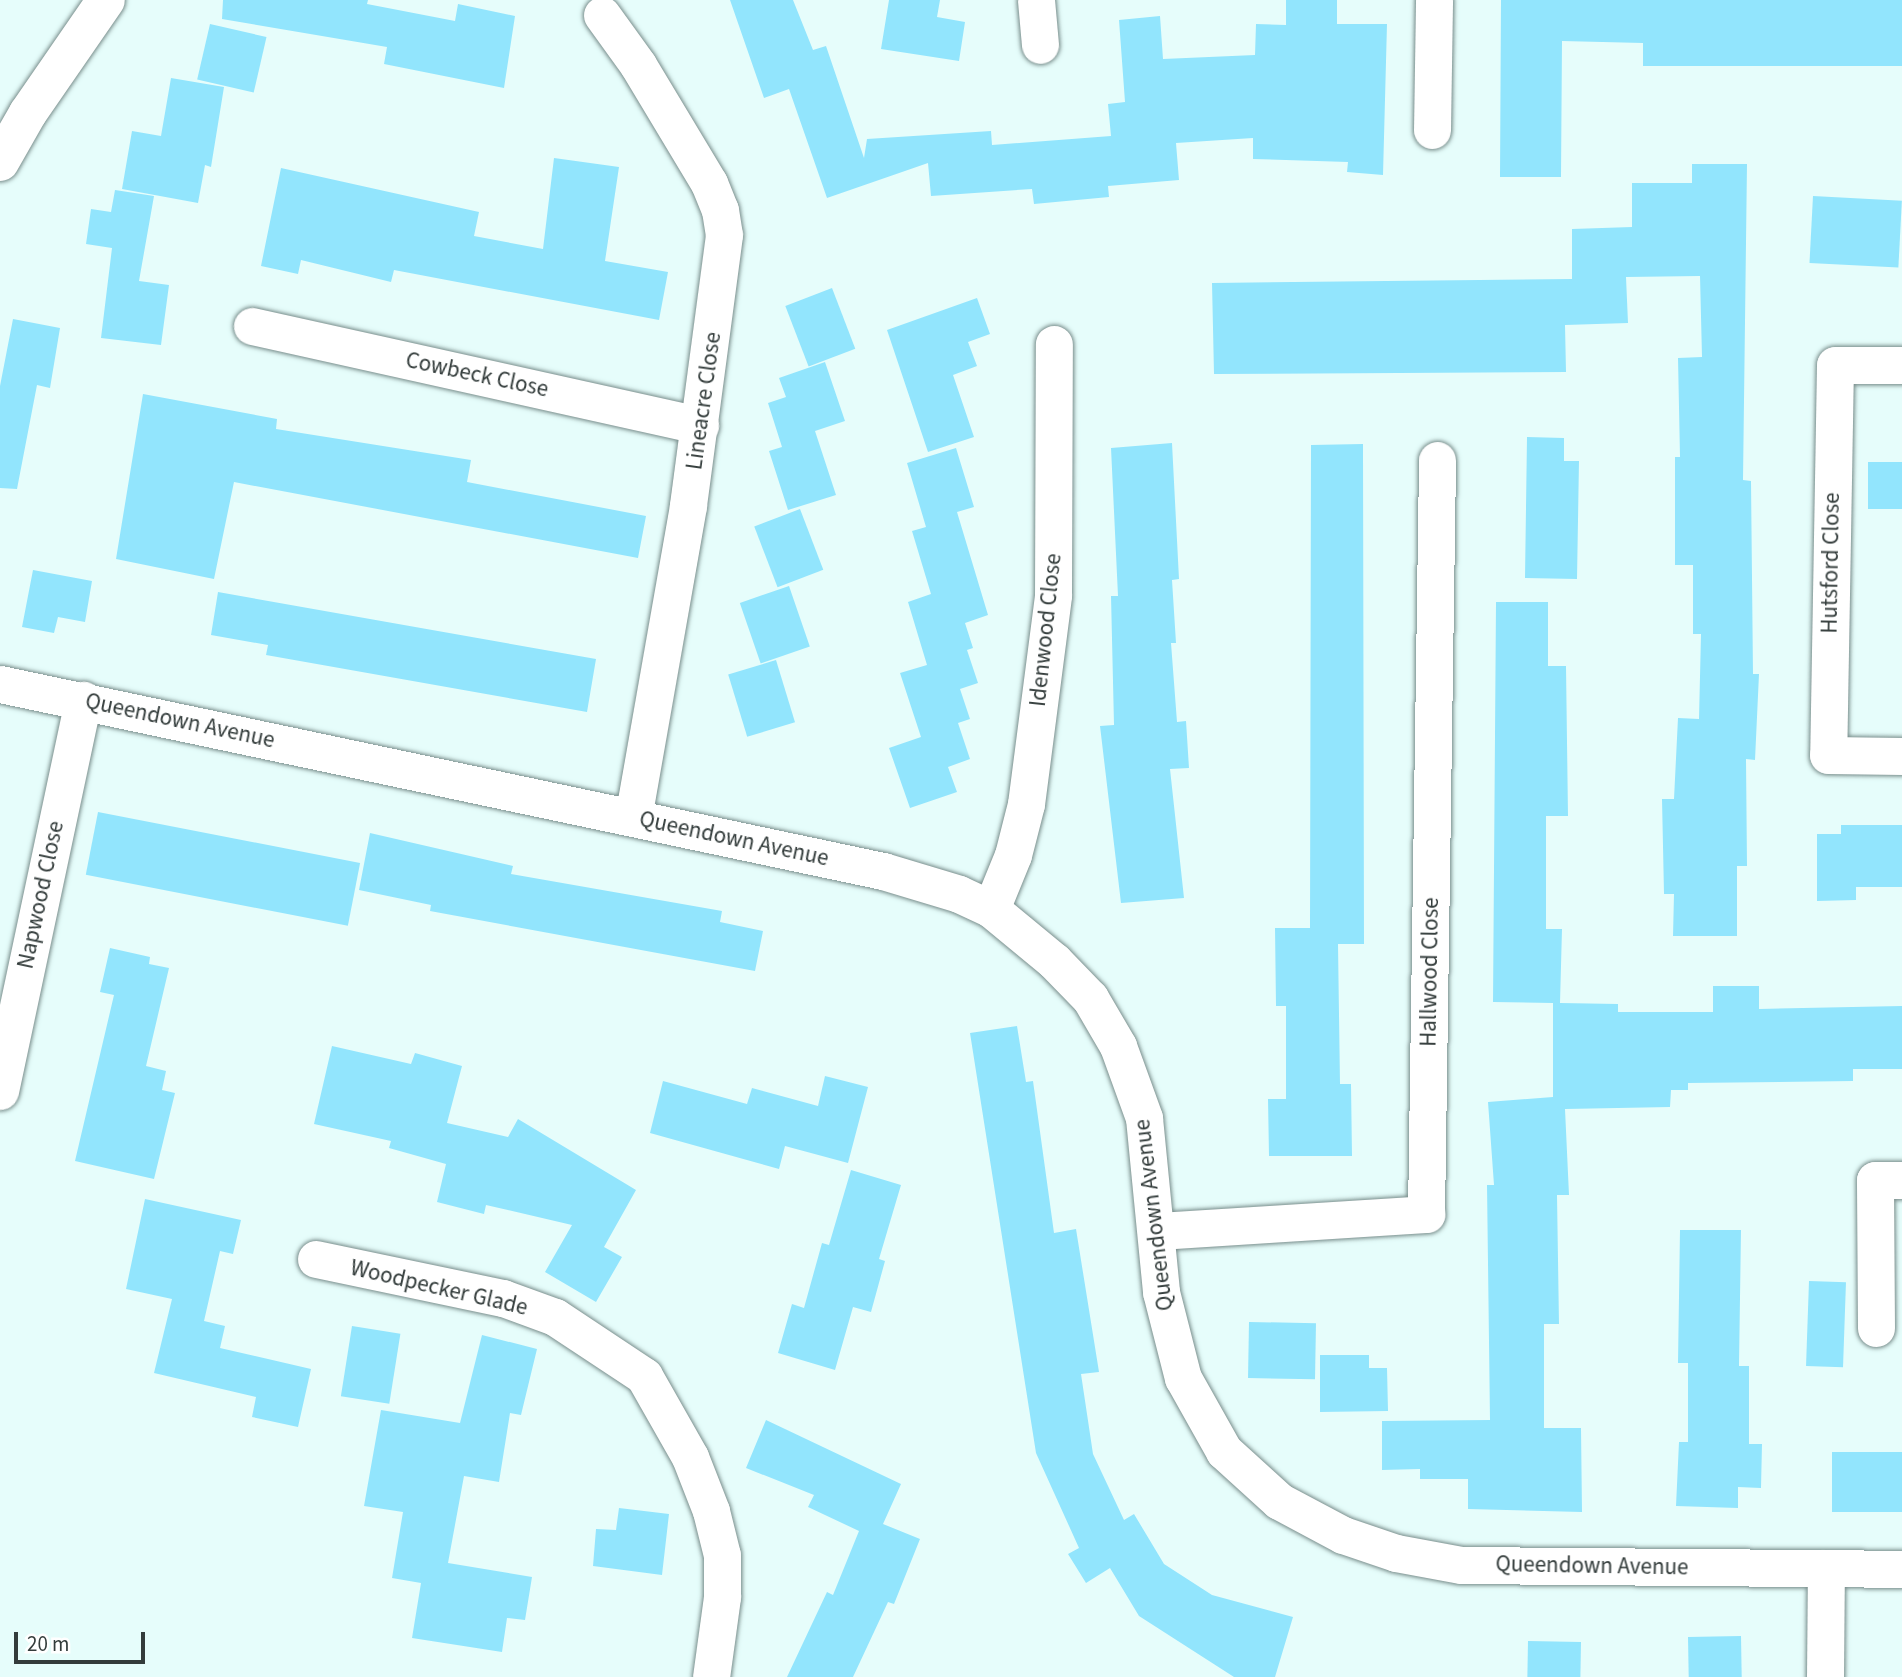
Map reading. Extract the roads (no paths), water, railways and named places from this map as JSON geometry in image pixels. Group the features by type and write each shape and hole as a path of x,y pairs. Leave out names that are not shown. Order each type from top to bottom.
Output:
{"street":[{"path":"0,162 28,113 106,0"},
{"path":"1036,0 1040,45"},
{"path":"1432,130 1434,0"},
{"name":"Lineacre Close","path":"602,15 675,123 720,210 722,275 701,425 633,817"},
{"name":"Cowbeck Close","path":"252,327 701,425"},
{"name":"Idenwood Close","path":"991,909 1013,855 1026,804 1053,596 1054,344"},
{"name":"Hutsford Close","path":"1902,365 1835,365 1828,755 1902,756"},
{"name":"Hallwood Close","path":"1157,1231 1426,1214 1437,460"},
{"name":"Queendown Avenue","path":"0,684 883,871 959,894 991,909 1054,961 1090,998 1118,1046 1144,1118 1157,1231 1160,1292 1172,1342 1200,1413 1224,1451 1249,1476 1306,1518 1396,1553 1461,1564 1902,1569"},
{"name":"Napwood Close","path":"0,1091 83,700"},
{"path":"1875,1328 1875,1180 1902,1180"},
{"name":"Woodpecker Glade","path":"316,1259 503,1298 555,1317 644,1376 690,1457 711,1511 722,1555 722,1597 711,1677"},
{"path":"1825,1677 1826,1569"}]}
